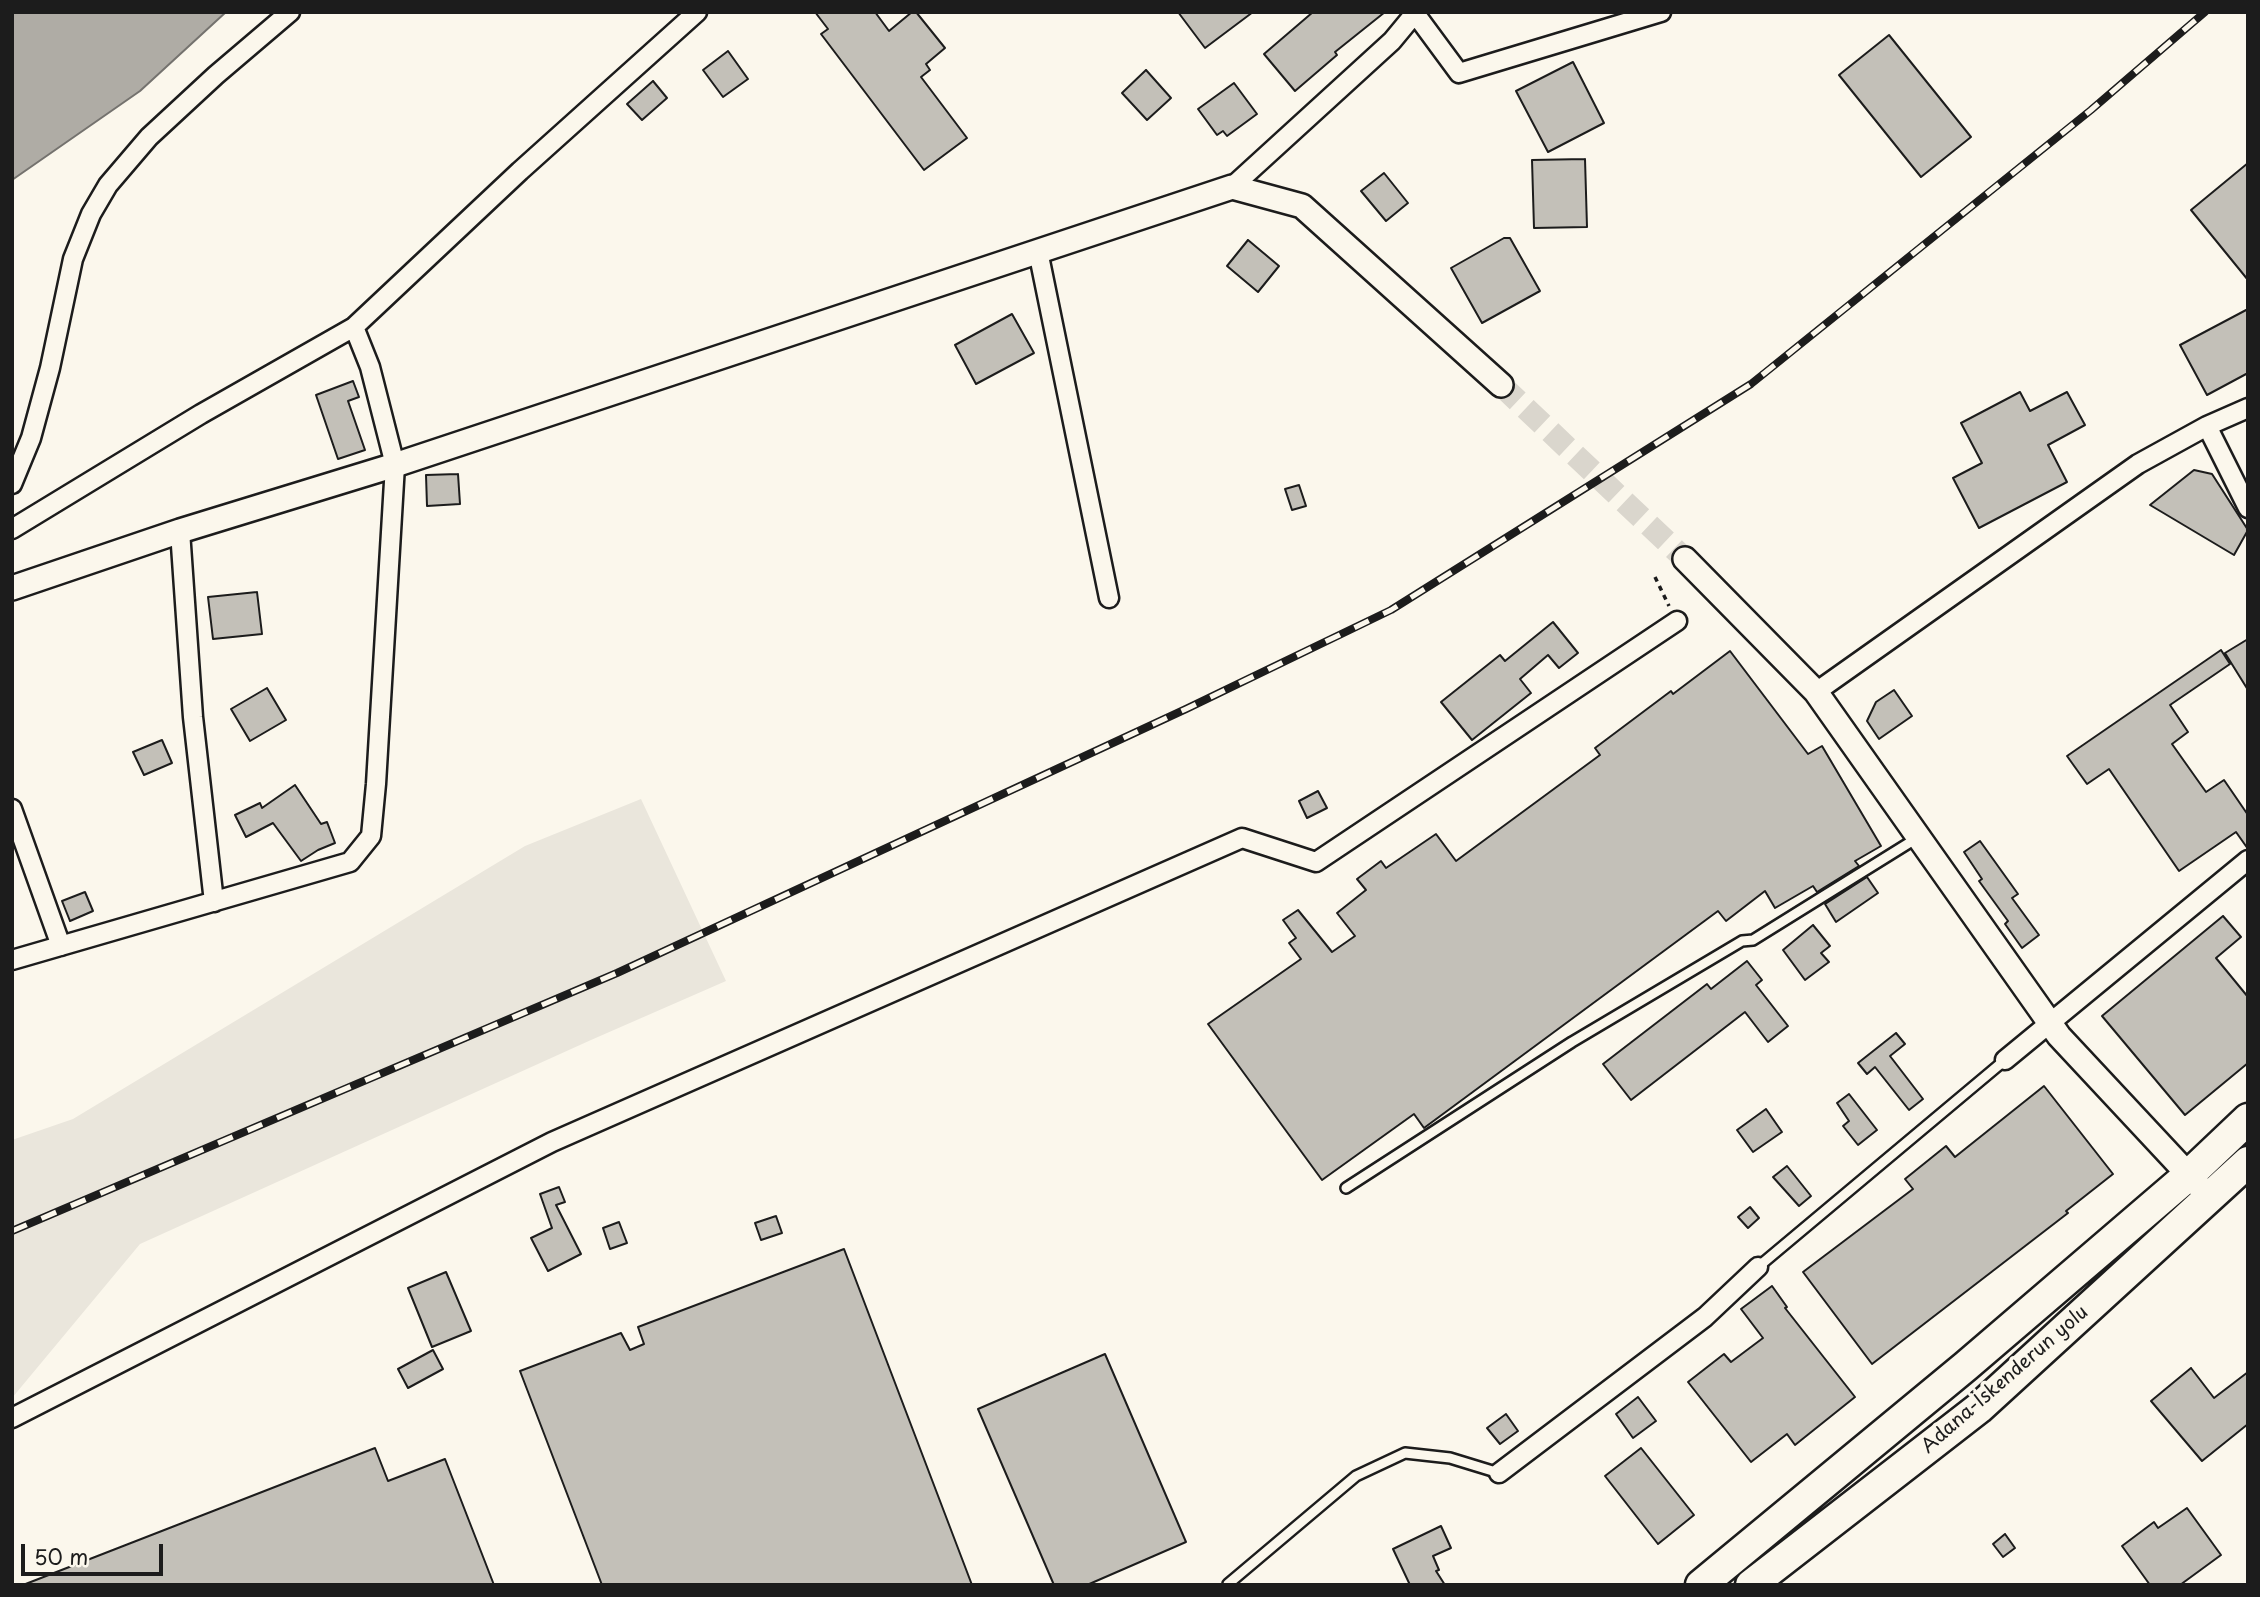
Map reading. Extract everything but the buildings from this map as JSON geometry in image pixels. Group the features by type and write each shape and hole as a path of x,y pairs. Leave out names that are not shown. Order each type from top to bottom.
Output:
{"highway":[{"path":"1701,1585 1966,1366 2190,1174 2248,1119"},
{"name":"Adana-İskenderun yolu","path":"1751,1585 1979,1408 2248,1162"}],"street":[{"path":"12,484 31,438 47,379 73,259 96,205 108,185 149,137 290,12"},
{"path":"12,529 201,414 354,327 520,171 696,12"},
{"path":"12,588 180,531 395,465 1231,187 1392,41 1415,12 1459,73 1661,12"},
{"path":"1231,187 1302,206 1501,385"},
{"path":"1038,251 1109,598"},
{"path":"12,960 350,862 371,836 395,465 370,368 354,327"},
{"path":"1816,692 2138,464 2207,426 2248,408"},
{"path":"2207,426 2248,508"},
{"path":"180,531 193,717 214,902"},
{"path":"1685,559 1816,692 2059,1035 2190,1174 2210,1199"},
{"path":"12,1418 552,1142 1242,838 1317,862 1677,621"},
{"path":"12,809 61,946"},
{"path":"2005,1060 2248,860"},
{"path":"1499,1473 1705,1317 1758,1267"}],"lane":[{"path":"1346,1188 1572,1042 1742,941 1753,940 1919,837"},
{"path":"1758,1267 2005,1060"},
{"path":"1228,1584 1356,1476 1405,1453 1450,1458 1499,1473"}],"path":[{"path":"1655,577 1677,621"}],"shaded area":[{"path":"12,12 226,12 140,91 12,180"},
{"path":"641,799 726,981 140,1244 12,1398 12,1140 73,1119 525,846"}],"tunnel":[{"path":"1501,385 1685,559"}],"railway":[{"path":"12,1231 617,973 1186,709 1391,610 1751,384 2091,110 2205,12"}]}
